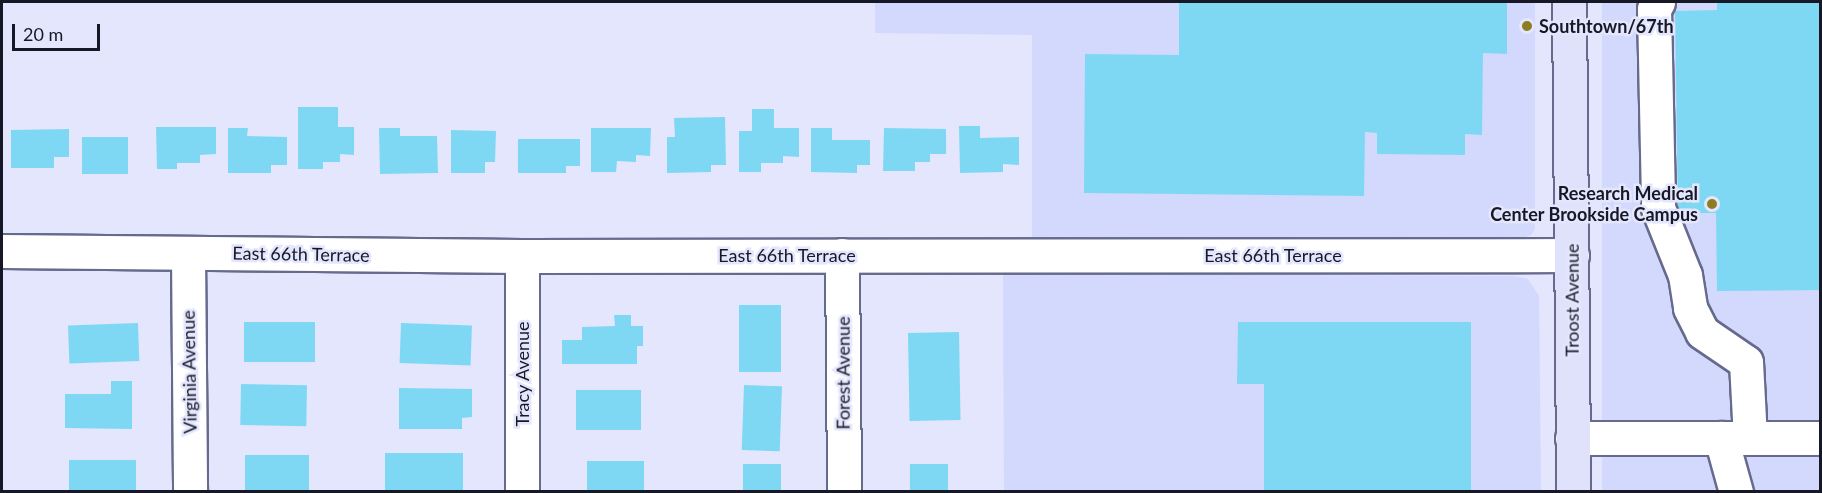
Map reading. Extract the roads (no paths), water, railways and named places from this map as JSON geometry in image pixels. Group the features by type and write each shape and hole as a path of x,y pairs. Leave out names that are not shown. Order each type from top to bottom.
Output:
{"main road":[{"name":"Troost Avenue","path":"1569,2 1573,492"}],"street":[{"path":"1658,2 1654,9 1658,208 1685,275 1690,308 1702,332 1746,362 1736,438 1736,492"},
{"name":"East 66th Terrace","path":"2,251 522,256 1572,255"},
{"name":"Virginia Avenue","path":"188,253 190,492"},
{"name":"Forest Avenue","path":"842,255 844,492"},
{"name":"Tracy Avenue","path":"522,256 522,492"},
{"path":"1572,438 1821,438"}],"place":[{"name":"Southtown/67th","path":"1527,26"},
{"name":"Research Medical Center Brookside Campus","path":"1712,204"}]}
